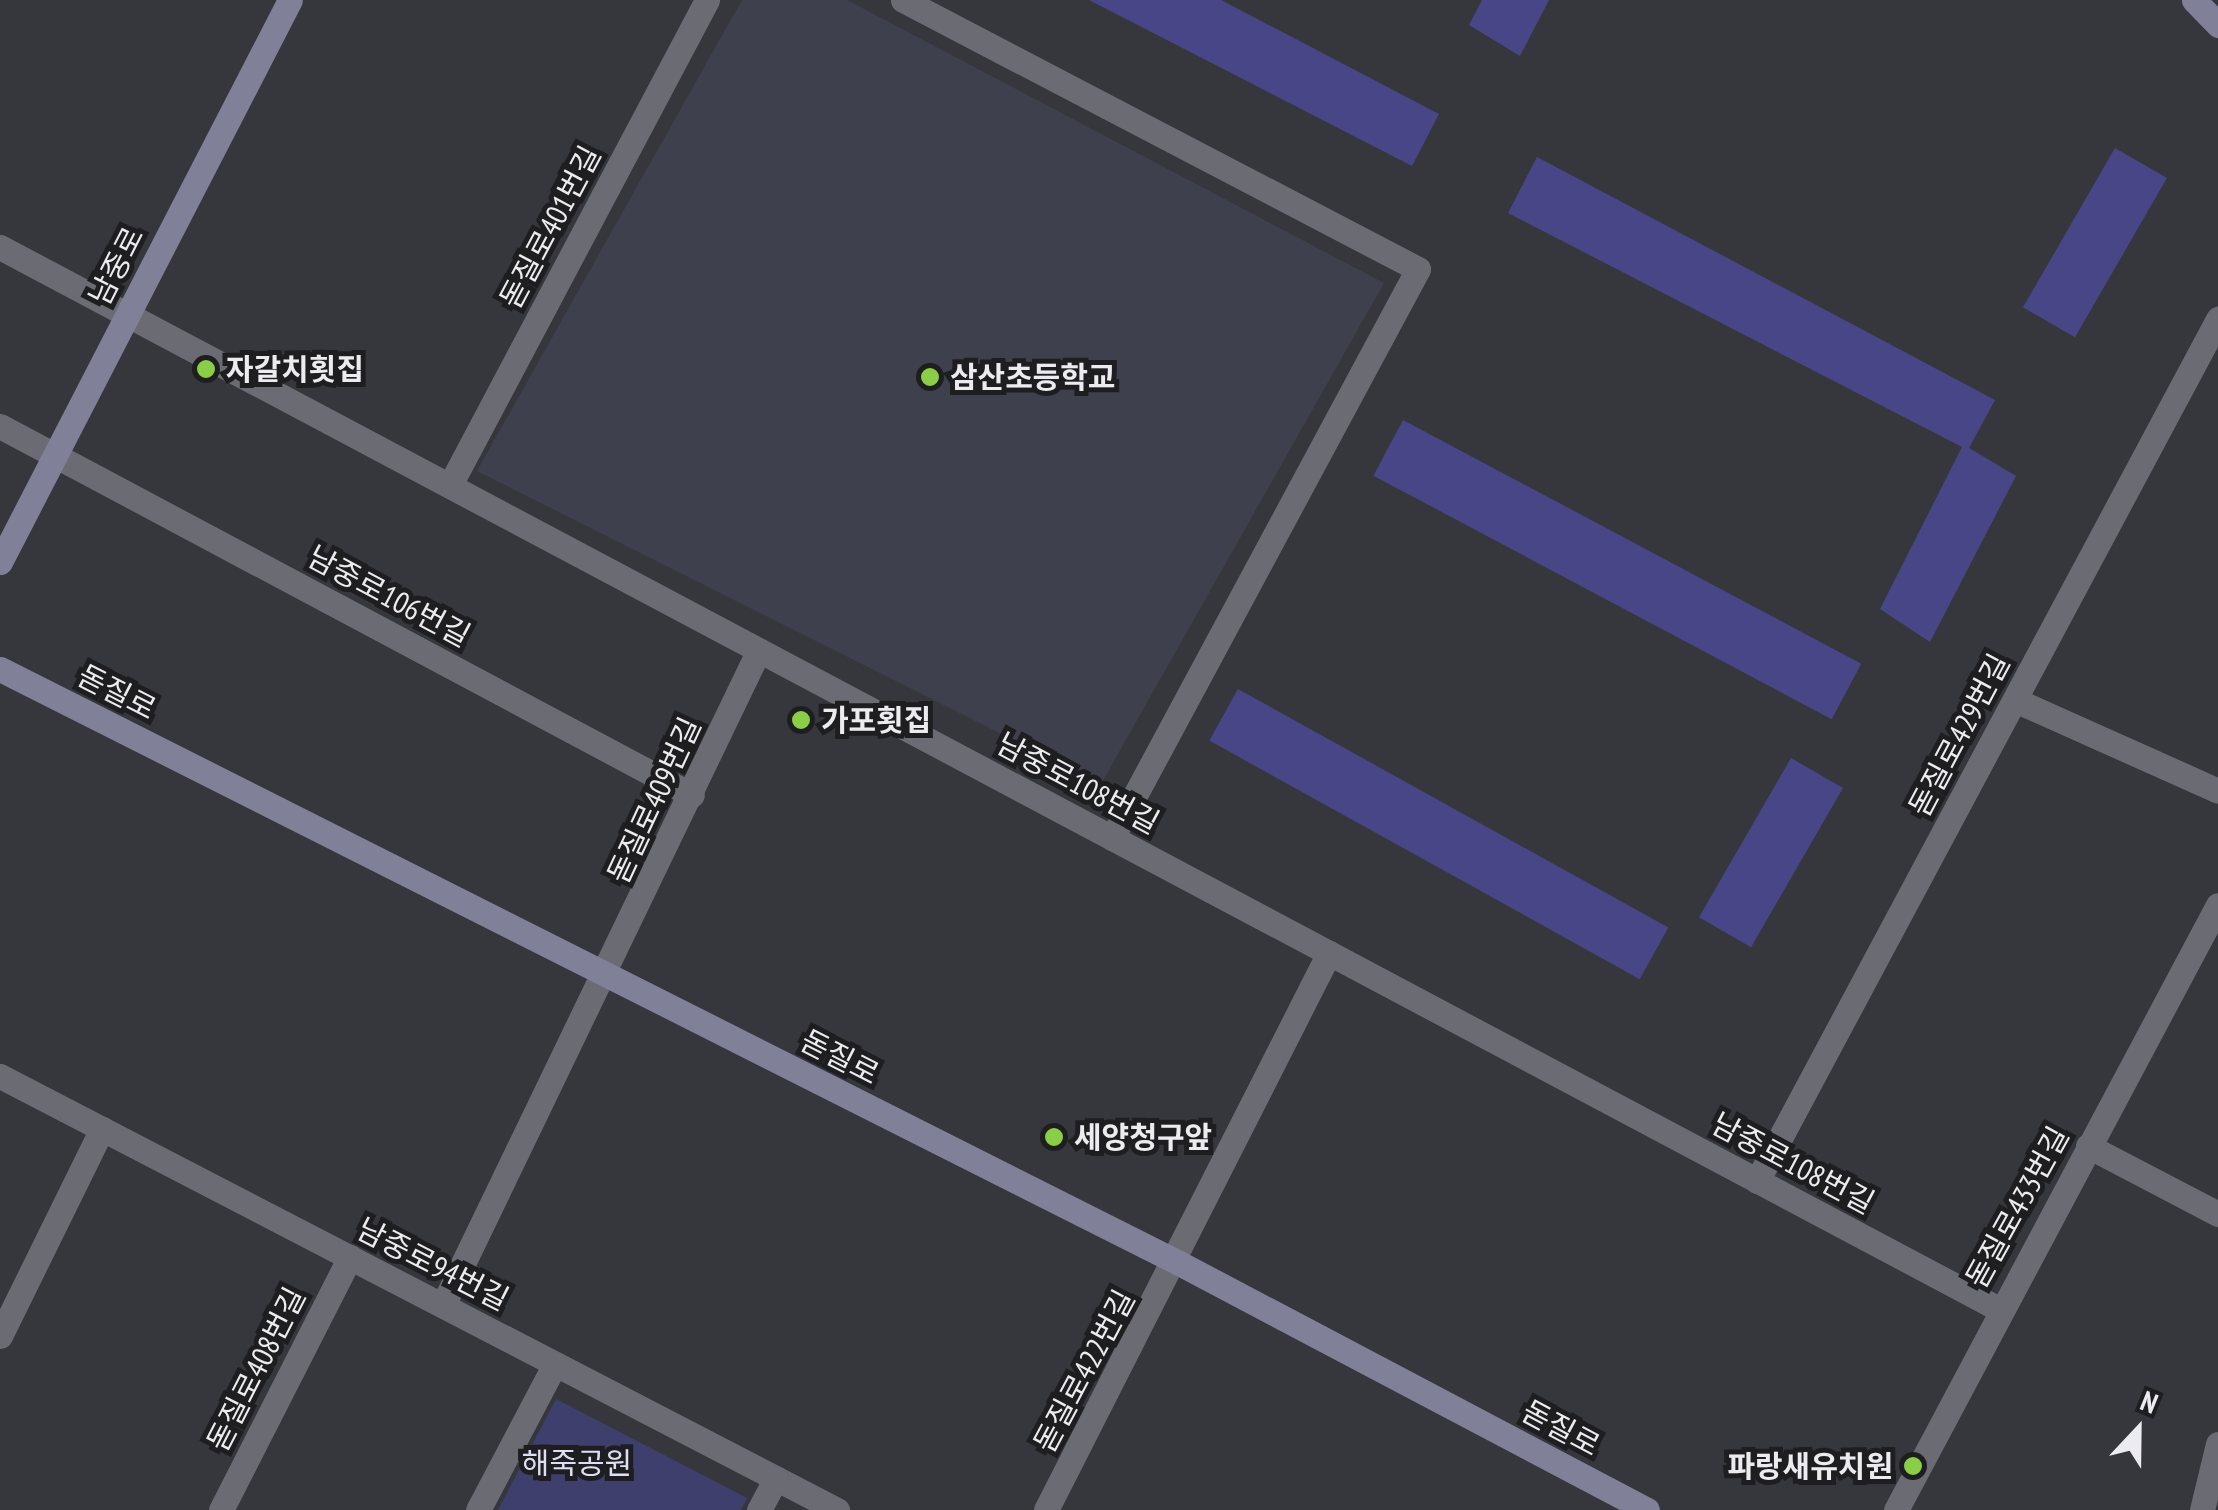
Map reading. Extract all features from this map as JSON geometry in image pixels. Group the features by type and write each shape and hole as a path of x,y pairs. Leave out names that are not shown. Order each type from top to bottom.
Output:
{"main road":[{"name":"남중로","path":"0,562 290,0"},
{"path":"2194,0 2218,25"},
{"path":"2203,0 2218,13"},
{"name":"돋질로","path":"0,669 1178,1263 1647,1510"}],"street":[{"name":"돋질로401번길","path":"450,485 707,0"},
{"path":"903,0 1418,268 1112,838"},
{"name":"남중로108번길","path":"0,246 1998,1309"},
{"name":"돋질로429번길","path":"1756,1181 2218,319"},
{"name":"남중로106번길","path":"0,426 692,795"},
{"name":"돋질로409번길","path":"443,1305 608,977 760,650"},
{"path":"2014,700 2218,792"},
{"name":"돋질로433번길","path":"1896,1510 1998,1309 2218,905"},
{"name":"돋질로422번길","path":"1046,1510 1178,1263 1328,953"},
{"name":"남중로94번길","path":"0,1076 837,1510"},
{"path":"0,1336 102,1129"},
{"path":"2088,1146 2218,1214"},
{"name":"돋질로408번길","path":"221,1510 350,1257"},
{"path":"478,1510 555,1364"},
{"path":"2202,1510 2218,1444"},
{"path":"759,1510 776,1478"}],"shaded area":[{"name":"삼산초등학교","path":"742,0 847,0 1384,283 1101,784 477,471"}],"green space":[{"name":"해죽공원","path":"556,1399 747,1498 741,1510 498,1510"}],"building":[{"path":"1089,0 1221,0 1439,114 1412,166"},
{"path":"1482,0 1549,0 1520,56 1469,25"},
{"path":"2115,148 2167,178 2075,337 2023,307"},
{"path":"1537,157 1995,400 1969,448 2016,476 1930,642 1880,609 1962,447 1508,213"},
{"path":"1403,420 1861,664 1832,719 1373,476"},
{"path":"1238,689 1668,928 1640,979 1209,741"},
{"path":"1791,758 1843,788 1751,947 1699,917"}],"place":[{"name":"자갈치횟집","path":"206,369"},
{"name":"삼산초등학교","path":"930,377"},
{"name":"가포횟집","path":"801,720"},
{"name":"세양청구앞","path":"1054,1137"},
{"name":"파랑새유치원","path":"1913,1466"}]}
